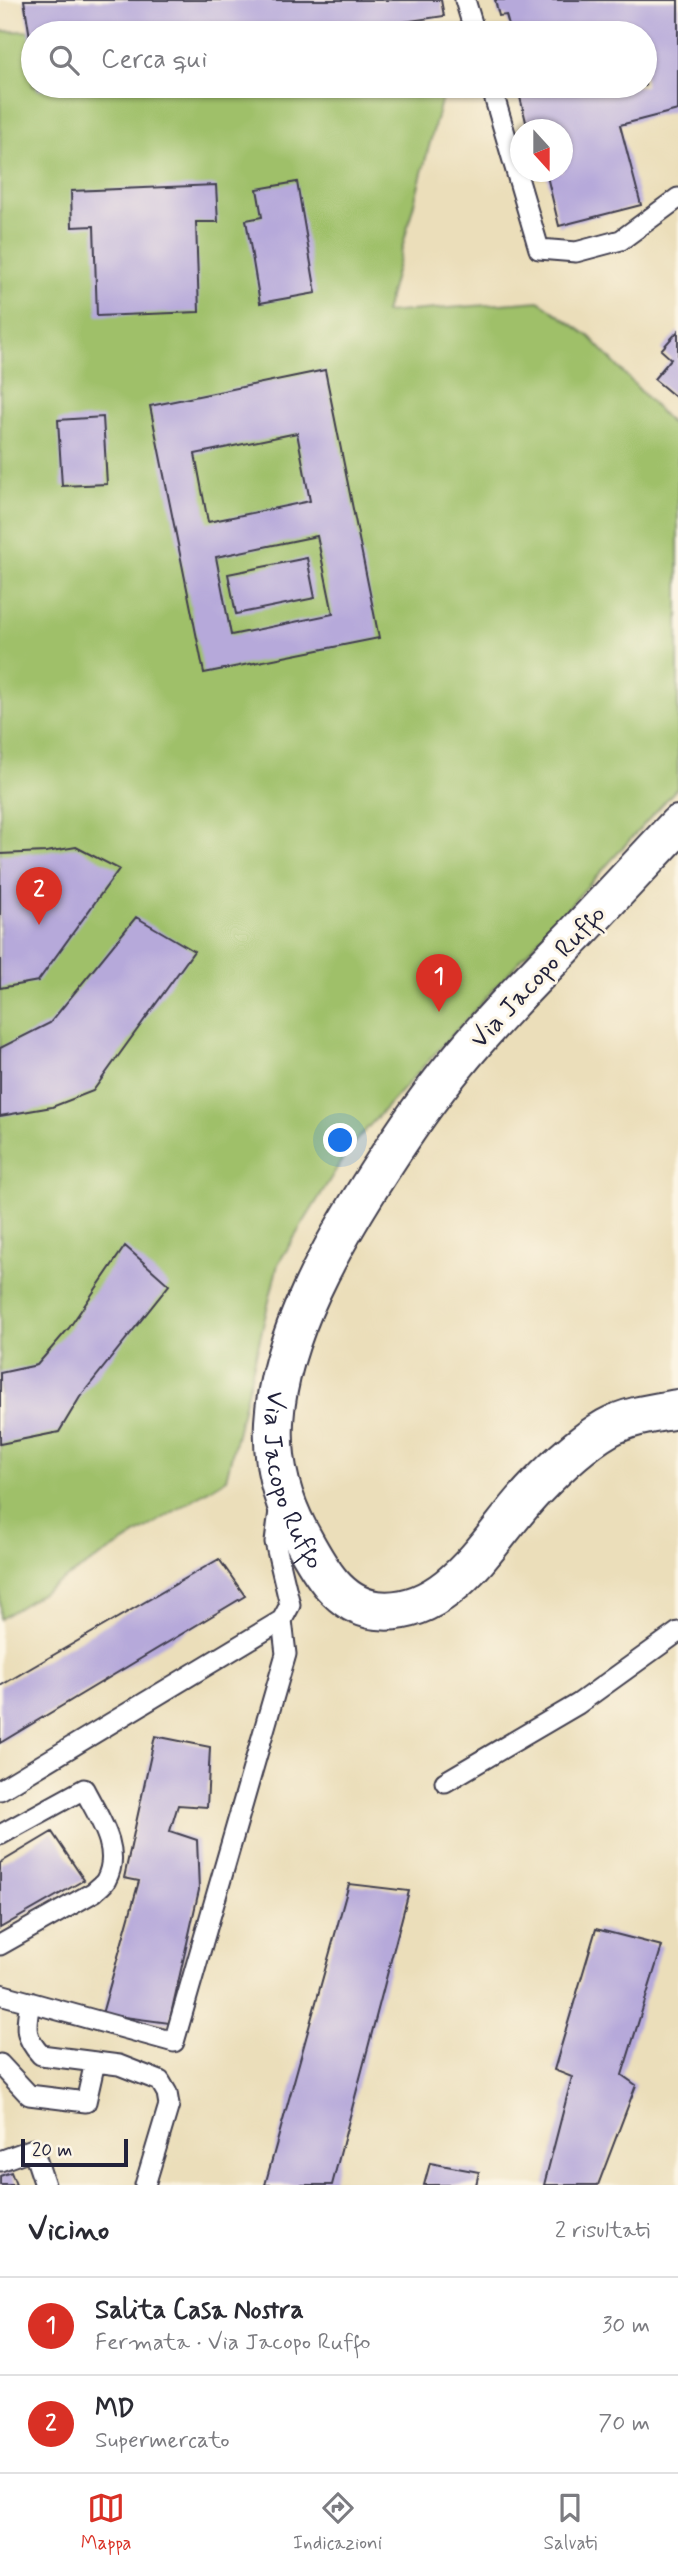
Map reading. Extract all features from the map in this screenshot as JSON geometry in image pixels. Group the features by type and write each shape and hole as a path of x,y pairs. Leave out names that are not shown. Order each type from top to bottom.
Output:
{"street":[{"name":"Via Jacopo Ruffo","path":"678,825 454,1065 415,1116 344,1227 313,1286 277,1391 274,1457 282,1491 321,1570 351,1601 376,1610 420,1603 441,1592 461,1576 534,1490 588,1441 609,1427 631,1418 678,1409"}],"lane":[{"path":"465,0 471,21"},
{"path":"495,98 540,249 576,252 621,240 678,198"},
{"path":"0,1790 282,1620 290,1605 275,1542 282,1491"},
{"path":"0,1994 174,2042 286,1654 282,1620"},
{"path":"445,1782 578,1704 678,1632"},
{"path":"0,1835 84,1789 110,1842 111,1860 106,1879 94,1892 0,1945"},
{"path":"30,2002 26,2030 32,2046 41,2055 120,2065 160,2081 167,2093 169,2105 145,2185"},
{"path":"0,2064 29,2095 86,2102 95,2062"},
{"path":"0,2161 33,2149 45,2185"}],"green space":[{"path":"0,31 21,31 21,98 442,98 385,313 539,301 590,337 678,431 678,787 350,1147 278,1264 226,1479 0,1619"}],"building":[{"path":"24,0 441,0 444,16 410,21 27,21"},
{"path":"495,0 678,0 678,110 620,125 641,205 559,226 548,182 573,182 573,119 525,119 520,98 657,98 657,21 508,21 506,15 499,16"},
{"path":"297,182 316,293 260,303 246,220 262,217 257,189"},
{"path":"216,185 218,222 196,222 199,312 97,316 94,226 72,227 71,191"},
{"path":"678,331 678,399 654,379 671,359 661,350"},
{"path":"325,370 379,638 204,673 150,406","holes":["297,433 310,501 208,522 195,454","317,536 333,614 231,635 216,557"]},
{"path":"103,417 107,484 62,486 58,420"},
{"path":"307,558 315,598 236,614 228,574"},
{"path":"76,847 119,869 38,981 0,988 0,854 46,852"},
{"path":"136,917 194,951 93,1091 52,1107 0,1116 0,1048 50,1023"},
{"path":"125,1246 169,1285 80,1397 59,1432 0,1444 0,1373 37,1365 69,1328"},
{"path":"219,1559 245,1596 0,1743 0,1686"},
{"path":"155,1736 210,1747 207,1807 178,1805 170,1831 197,1840 199,1890 169,2023 102,2014 139,1881 124,1878"},
{"path":"52,1832 84,1880 0,1928 0,1863"},
{"path":"349,1884 409,1891 332,2185 265,2185"},
{"path":"596,1929 662,1946 622,2075 636,2085 598,2185 544,2185 572,2077 554,2070"},
{"path":"430,2163 479,2172 476,2185 424,2185"},
{"path":"11,2172 16,2185 0,2185 0,2176"}],"place":[{"name":"MD","path":"39,925"},
{"name":"Salita Casa Nostra","path":"439,1012"}]}
